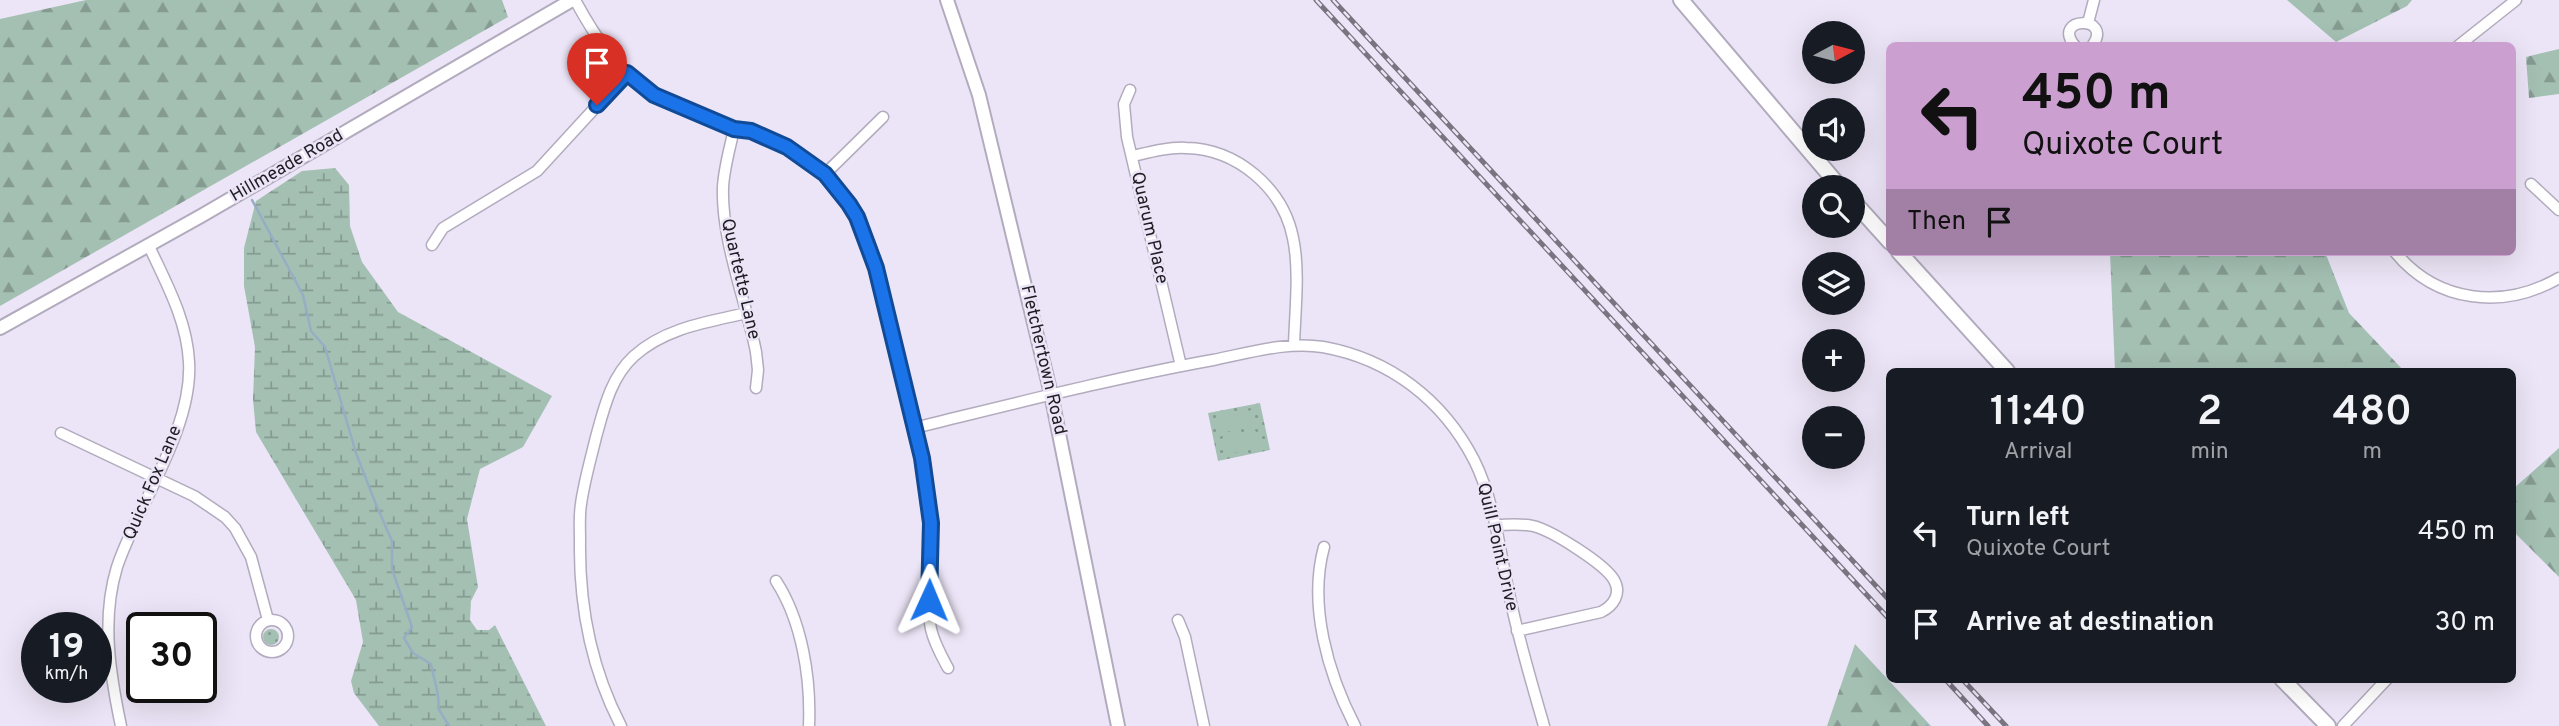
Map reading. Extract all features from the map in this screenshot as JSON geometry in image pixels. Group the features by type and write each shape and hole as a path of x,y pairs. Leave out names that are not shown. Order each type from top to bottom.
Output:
{"main road":[{"path":"1681,0 1830,175"},
{"path":"1865,214 1886,238"},
{"path":"1903,256 2004,368"},
{"path":"2289,683 2328,726"}],"street":[{"path":"573,0 600,42 627,73 654,95 734,129 751,131 772,139 825,174 849,204 870,247 922,458 931,523 929,611 936,645 948,668"},
{"name":"Hillmeade Road","path":"0,328 149,246 573,0"},
{"name":"Fletchertown Road","path":"947,0 968,55 990,136 1051,394 1118,726"},
{"path":"2088,23 2094,0"},
{"path":"2463,42 2516,0"},
{"path":"2073,42 2070,36 2072,27 2080,22 2088,23 2096,32 2094,42"},
{"path":"432,245 443,228 537,171 627,73"},
{"name":"Quarum Place","path":"1130,90 1124,104 1124,116 1181,366"},
{"path":"825,174 883,117"},
{"name":"Quartette Lane","path":"734,129 723,188 729,238 756,352 756,388"},
{"path":"1133,156 1171,148 1216,153 1238,162 1274,193 1289,223 1295,249 1294,345"},
{"path":"2531,184 2559,210"},
{"name":"Quick Fox Lane","path":"121,726 109,656 108,618 111,595 123,551 174,437 185,402 189,360 182,324 149,246"},
{"path":"2398,256 2427,281 2446,291 2473,297 2498,298 2523,294 2559,278"},
{"path":"621,726 594,654 581,596 581,505 600,422 617,376 644,348 679,330 747,313"},
{"name":"Quill Point Drive","path":"914,428 1051,394 1294,345 1324,348 1368,360 1407,380 1431,399 1450,422 1475,462 1482,479 1517,631 1544,726"},
{"path":"61,433 207,503 235,528 251,557 268,620"},
{"path":"1494,526 1532,526 1557,535 1610,575 1616,587 1615,601 1611,607 1517,631"},
{"path":"1324,547 1319,573 1325,642 1333,677 1355,726"},
{"path":"776,580 787,598 797,627 808,694 809,726"},
{"path":"1178,620 1185,637 1204,726"},
{"path":"2343,726 2381,683"}],"green space":[{"path":"86,0 502,0 508,17 0,306 0,19"},
{"path":"2287,0 2412,0 2407,6 2336,42"},
{"path":"2559,49 2559,94 2529,98 2526,57"},
{"path":"335,168 349,185 350,226 362,262 398,312 552,396 523,447 480,469 467,519 478,587 471,601 470,620 477,630 489,630 495,625 546,726 379,726 354,693 351,681 363,642 356,600 256,432 253,399 255,347 244,286 244,248 256,201 302,171"},
{"path":"2110,256 2327,256 2349,313 2401,368 2115,368"},
{"path":"1260,403 1270,450 1218,461 1208,413"},
{"path":"1252,410 1255,426 1221,433 1217,417"},
{"path":"1256,431 1260,447 1225,455 1222,438"},
{"path":"2559,448 2559,577 2516,534 2516,486"},
{"path":"271,629 279,637 271,645 263,637"},
{"path":"1855,644 1886,677 1886,683 1891,683 1931,726 1827,726"}],"waterway":[{"path":"252,200 303,295 311,331 325,347 356,453 392,541 392,569 412,627 404,638 413,653 431,664 438,693 438,708 449,726"}],"railway":[{"path":"1316,0 1886,616"},
{"path":"1333,0 1886,597"},
{"path":"1949,683 1988,726"},
{"path":"1966,683 2006,726"}],"route":[{"path":"597,105 627,73 654,95 734,129 751,131 787,147 825,174 849,204 870,247 922,458 931,523 929,600"}]}
